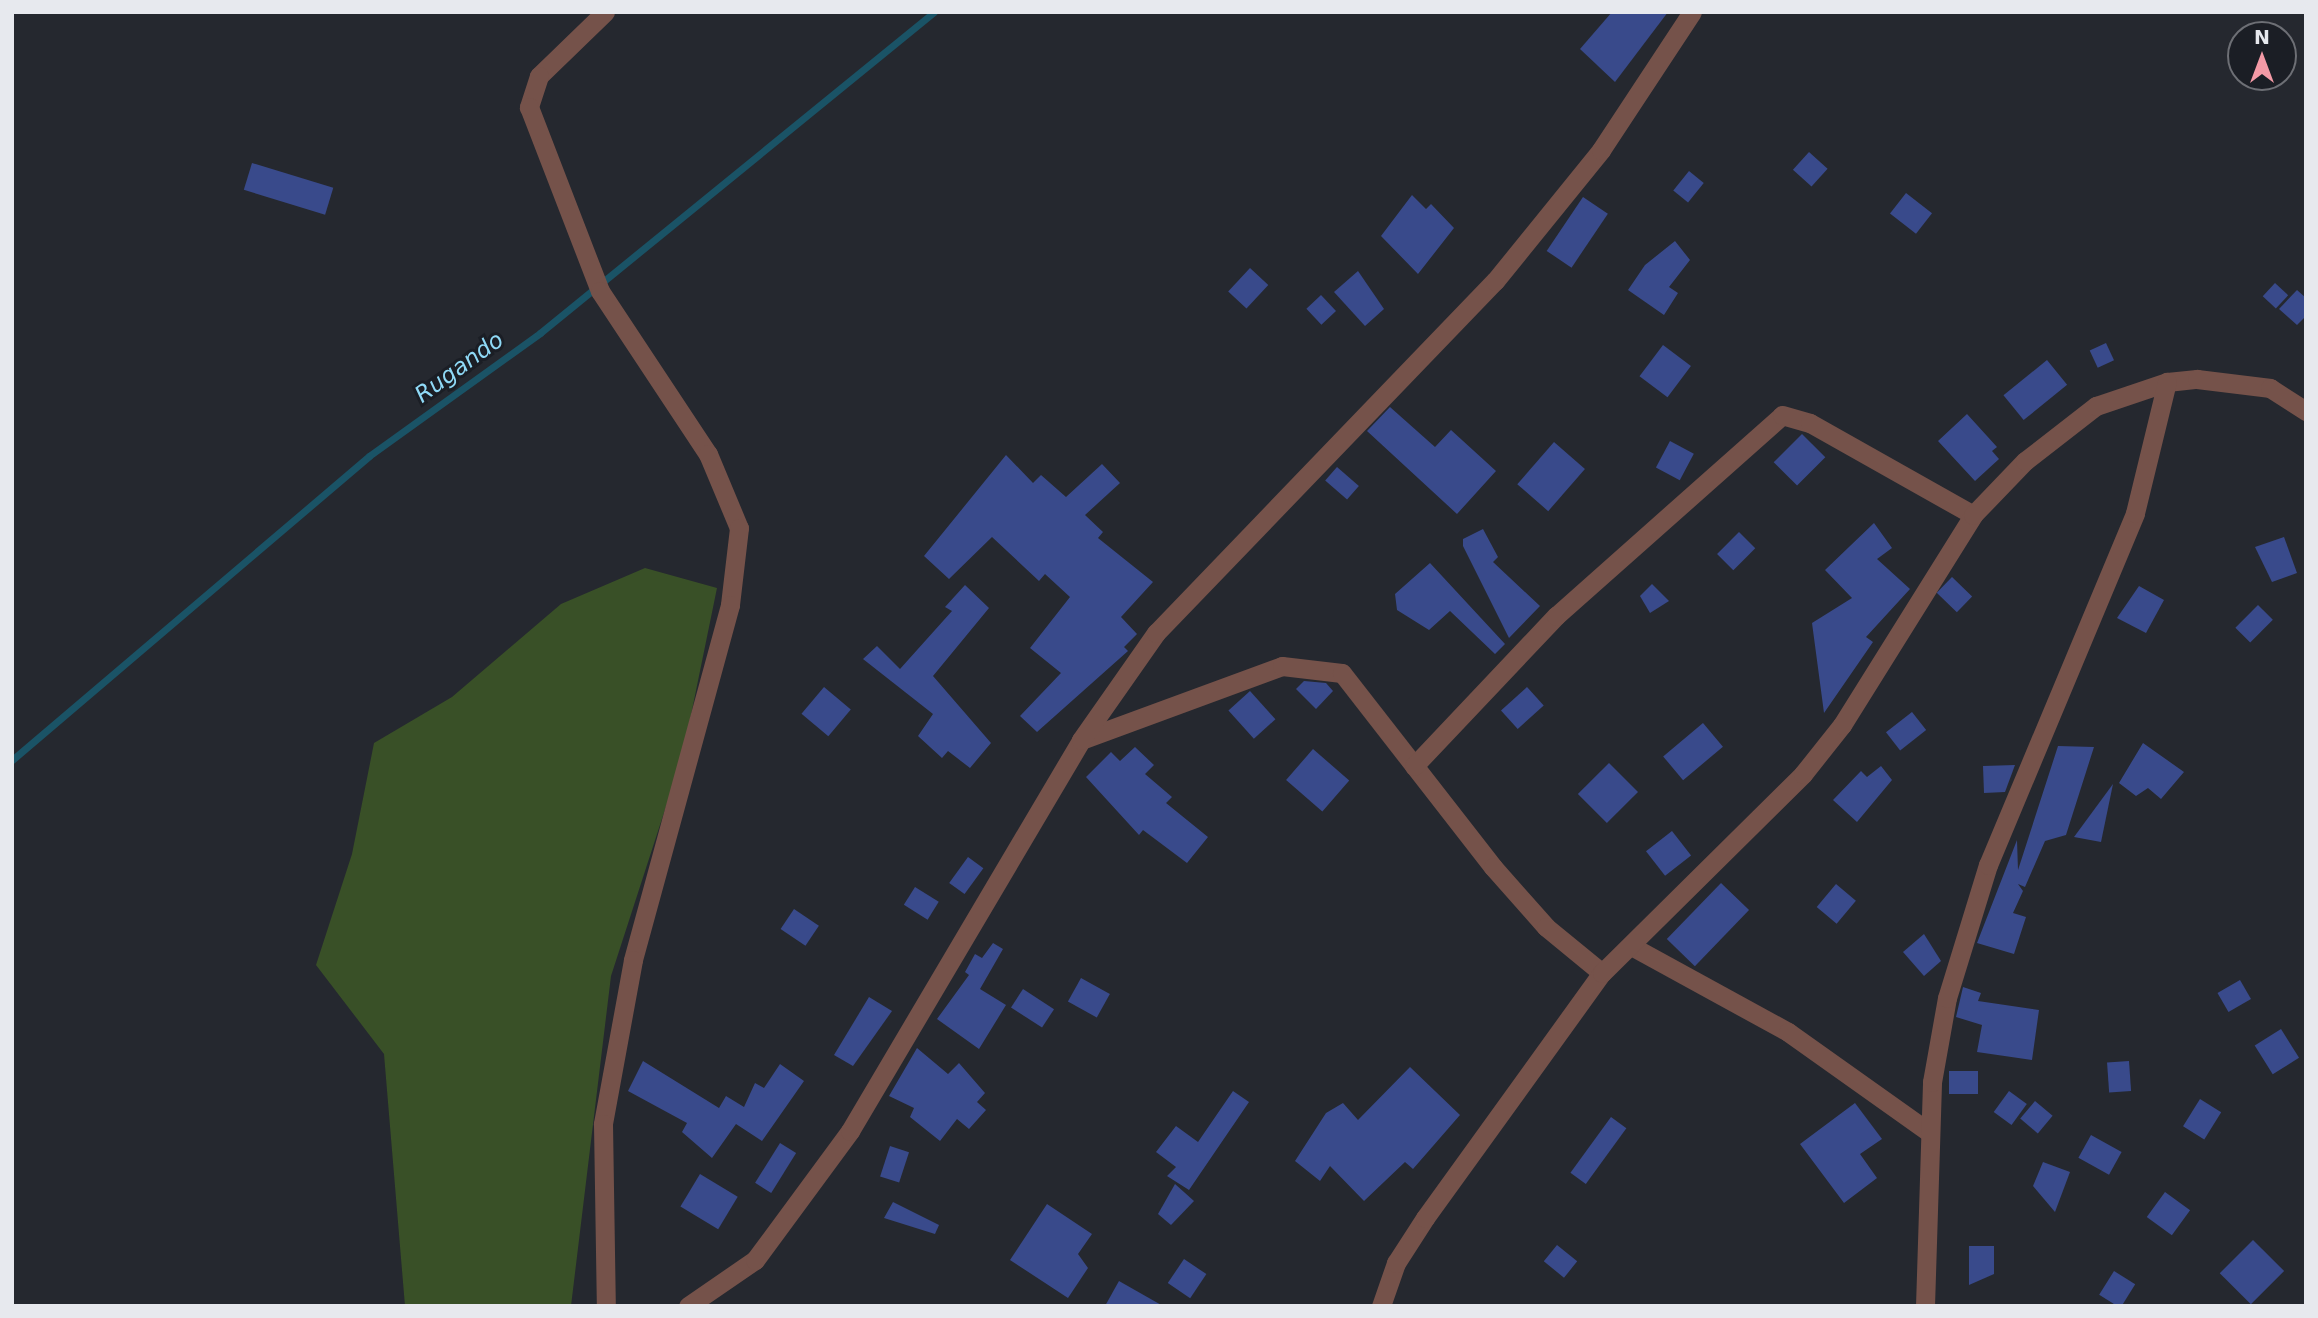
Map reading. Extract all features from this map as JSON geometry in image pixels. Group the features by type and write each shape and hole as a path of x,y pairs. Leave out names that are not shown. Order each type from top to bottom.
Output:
{"street":[{"path":"605,12 539,76 529,107 600,291 708,454 739,528 730,605 633,960 603,1124 606,1306"},
{"path":"688,1306 708,1298 755,1260 850,1130 1081,740 1199,584 1411,373 1524,246 1601,150 1692,12"},
{"path":"1381,1306 1396,1263 1425,1218 1602,973 1633,947 1726,856 1842,725 1973,515 2068,423 2096,406 2167,382 2197,379 2270,388 2306,411"},
{"path":"1925,1306 1930,1133 1947,998 1988,865 2135,513 2167,382"},
{"path":"1414,766 1556,616 1782,415 1810,423 1973,515"},
{"path":"1081,740 1235,681 1311,665 1342,673 1362,692 1414,766 1546,927 1602,973"},
{"path":"1633,947 1788,1032 1930,1133"}],"green space":[{"path":"645,568 717,588 683,754 611,976 571,1306 405,1306 384,1054 316,965 352,854 374,743 452,697 561,604"}],"building":[{"path":"1612,12 1668,12 1615,82 1580,49"},
{"path":"1809,152 1828,169 1812,187 1793,170"},
{"path":"252,163 333,188 325,215 244,190"},
{"path":"1689,171 1704,183 1688,202 1673,190"},
{"path":"1906,193 1932,213 1916,234 1890,213"},
{"path":"1412,195 1426,209 1431,204 1454,228 1418,274 1381,236"},
{"path":"1583,197 1608,214 1572,268 1547,251"},
{"path":"1675,241 1690,260 1669,287 1678,293 1664,315 1628,290 1645,265"},
{"path":"1250,268 1268,285 1246,308 1228,291"},
{"path":"1358,271 1384,309 1365,326 1334,292"},
{"path":"2275,283 2288,295 2276,308 2263,296"},
{"path":"2297,290 2306,298 2306,316 2297,325 2279,309"},
{"path":"1321,295 1336,311 1321,325 1306,309"},
{"path":"2106,343 2114,360 2098,368 2090,351"},
{"path":"1663,345 1691,366 1667,397 1640,376"},
{"path":"2047,360 2067,385 2024,420 2003,395"},
{"path":"1390,407 1435,447 1451,430 1496,471 1457,514 1367,431"},
{"path":"1967,414 1997,447 1992,451 1999,459 1975,481 1938,441"},
{"path":"1802,434 1825,457 1797,486 1774,462"},
{"path":"1670,441 1694,454 1680,480 1656,467"},
{"path":"1554,442 1585,469 1548,511 1517,484"},
{"path":"1006,455 1033,483 1041,475 1066,497 1102,464 1120,483 1085,515 1103,532 1098,538 1153,582 1121,617 1137,634 1124,647 1128,651 1037,732 1020,716 1061,673 1030,648 1070,597 1045,574 1039,581 992,537 949,579 924,556"},
{"path":"1337,467 1359,486 1347,500 1325,481"},
{"path":"1874,523 1892,548 1877,559 1910,589 1866,637 1873,642 1824,713 1812,623 1852,598 1825,570"},
{"path":"1483,529 1498,557 1493,562 1540,606 1509,638 1463,546 1463,539"},
{"path":"1739,532 1755,548 1733,570 1717,554"},
{"path":"2284,537 2297,573 2272,582 2255,547"},
{"path":"1430,563 1505,644 1495,654 1450,611 1429,630 1397,610 1395,594"},
{"path":"1952,577 1972,596 1957,612 1937,593"},
{"path":"1652,584 1669,601 1650,613 1640,596"},
{"path":"965,585 989,608 933,676 991,743 970,768 948,751 942,758 918,736 933,714 863,659 877,646 900,669 952,611 945,607"},
{"path":"2139,586 2164,600 2146,633 2117,618"},
{"path":"2258,605 2273,620 2250,642 2235,628"},
{"path":"1304,681 1326,683 1333,691 1316,709 1296,689"},
{"path":"824,687 851,709 828,736 802,714"},
{"path":"1527,687 1544,706 1518,729 1501,710"},
{"path":"1250,691 1275,719 1254,739 1228,710"},
{"path":"1912,712 1926,730 1900,750 1886,732"},
{"path":"1703,723 1723,747 1683,780 1663,756"},
{"path":"2143,743 2184,772 2161,799 2148,788 2136,796 2119,783"},
{"path":"2058,746 2094,747 2066,835 2045,841 2025,887 2018,884 2023,891 2013,913 2026,917 2014,954 1977,943 2017,840 2018,870"},
{"path":"1135,747 1154,765 1145,774 1172,797 1166,803 1208,837 1187,863 1143,830 1139,835 1086,777 1111,752 1120,761"},
{"path":"1313,749 1349,780 1322,811 1286,780"},
{"path":"1609,763 1638,792 1607,823 1578,794"},
{"path":"2015,765 2005,792 1984,793 1983,766"},
{"path":"1881,766 1892,780 1857,822 1833,800 1861,771 1867,777"},
{"path":"2113,784 2101,842 2074,837"},
{"path":"1672,831 1691,855 1665,876 1646,851"},
{"path":"968,857 983,868 965,894 949,883"},
{"path":"1721,883 1749,910 1695,966 1667,939"},
{"path":"1836,884 1856,901 1837,924 1817,907"},
{"path":"915,887 939,902 928,920 904,905"},
{"path":"794,909 819,926 805,946 781,929"},
{"path":"1924,934 1941,961 1924,976 1903,952"},
{"path":"993,943 1003,949 980,989 1006,1005 979,1049 937,1019 969,975 965,972 975,954 982,958"},
{"path":"1081,978 1110,994 1097,1018 1068,1002"},
{"path":"2240,980 2251,999 2228,1012 2217,993"},
{"path":"1963,987 1981,993 1978,1001 2039,1010 2032,1060 1977,1052 1982,1025 1956,1017"},
{"path":"1023,989 1054,1009 1042,1028 1011,1007"},
{"path":"869,997 892,1011 853,1066 834,1055"},
{"path":"2281,1029 2299,1058 2273,1074 2255,1045"},
{"path":"917,1048 948,1074 959,1063 985,1093 977,1102 986,1110 969,1129 957,1119 940,1141 910,1117 914,1108 889,1096"},
{"path":"643,1061 719,1108 726,1096 744,1107 755,1083 764,1088 780,1064 804,1081 762,1141 736,1124 712,1158 682,1132 687,1123 628,1091"},
{"path":"2129,1061 2131,1091 2109,1092 2107,1063"},
{"path":"1410,1067 1460,1115 1413,1169 1405,1162 1364,1201 1330,1166 1320,1181 1295,1161 1326,1113 1343,1103 1358,1120"},
{"path":"1949,1071 1978,1071 1978,1094 1949,1094"},
{"path":"1233,1091 1249,1102 1189,1190 1167,1176 1176,1167 1156,1152 1176,1126 1198,1142"},
{"path":"2009,1091 2027,1104 2012,1125 1994,1112"},
{"path":"2200,1099 2221,1112 2204,1139 2183,1126"},
{"path":"2035,1101 2053,1116 2038,1133 2020,1119"},
{"path":"1855,1103 1882,1139 1860,1154 1877,1178 1844,1203 1800,1144"},
{"path":"1611,1117 1626,1128 1586,1184 1570,1173"},
{"path":"2091,1135 2122,1152 2109,1175 2078,1158"},
{"path":"780,1143 796,1153 771,1193 755,1183"},
{"path":"890,1146 909,1152 899,1183 880,1176"},
{"path":"2043,1162 2070,1172 2055,1212 2033,1186"},
{"path":"700,1174 738,1197 718,1229 680,1207"},
{"path":"1175,1184 1194,1201 1171,1225 1158,1214"},
{"path":"2165,1192 2190,1210 2172,1235 2147,1217"},
{"path":"893,1202 939,1225 935,1234 884,1218"},
{"path":"1047,1204 1092,1234 1078,1254 1088,1268 1068,1298 1010,1260"},
{"path":"2253,1240 2284,1271 2251,1304 2220,1273"},
{"path":"1557,1245 1577,1261 1564,1278 1544,1261"},
{"path":"1969,1246 1994,1246 1994,1274 1969,1285"},
{"path":"1184,1259 1206,1274 1190,1298 1168,1283"},
{"path":"2114,1271 2135,1284 2122,1306 2099,1295"},
{"path":"1119,1281 1163,1306 1105,1306"}],"waterway":[{"name":"Rugando","path":"12,760 369,456 540,333 934,12"}]}
